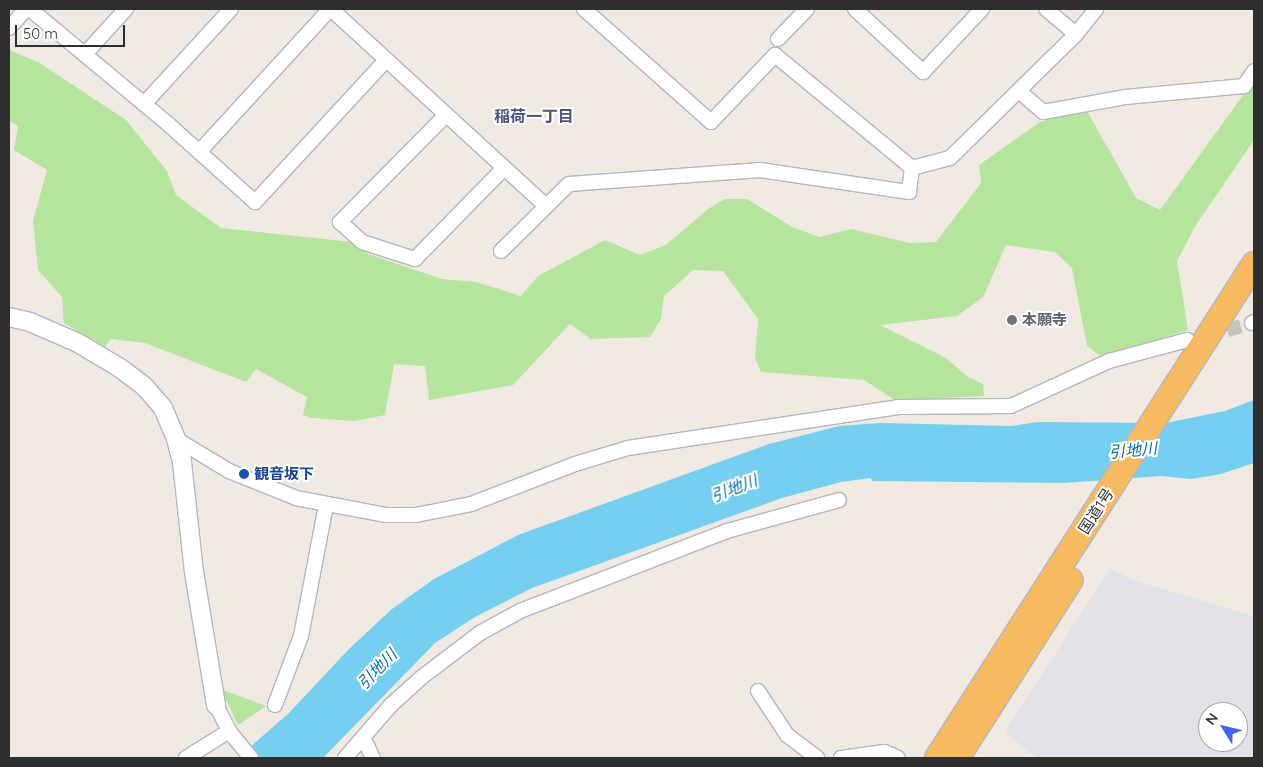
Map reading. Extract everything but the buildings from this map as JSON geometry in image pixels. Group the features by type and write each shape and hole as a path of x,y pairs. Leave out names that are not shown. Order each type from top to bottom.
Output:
{"highway":[{"name":"国道1号","path":"957,758 1114,498 1176,401 1254,264"},
{"name":"国道1号","path":"1176,401 1254,294"},
{"name":"国道1号","path":"937,758 1114,498"}],"street":[{"path":"9,28 26,9"},
{"path":"30,9 144,104 254,202 386,60"},
{"path":"85,54 126,9"},
{"path":"144,104 230,9"},
{"path":"199,152 330,9 546,206"},
{"path":"584,9 711,122 776,55 912,168"},
{"path":"778,39 807,9"},
{"path":"855,9 923,72 982,9"},
{"path":"1046,9 1076,34"},
{"path":"912,168 950,158 1076,34 1096,9"},
{"path":"1019,91 1043,112 1125,97 1244,86 1254,71"},
{"path":"446,115 340,222 369,245 415,259 504,168"},
{"path":"501,251 570,184 748,170 909,192 912,168"},
{"path":"12,320 78,344 144,386 163,408 176,439 216,705 229,731 251,758"},
{"path":"176,439 257,485 326,505 386,515 443,512 628,448 898,407 1011,406 1109,360 1187,340"},
{"path":"345,758 364,739 391,705 422,677 480,633 520,611 727,532 839,500"},
{"path":"275,705 301,636 326,505"},
{"path":"758,691 787,735 817,758"},
{"path":"186,758 229,731"},
{"path":"364,739 373,758"},
{"path":"841,758 886,752 898,758"}],"shaded area":[{"path":"1110,569 1139,582 1254,616 1254,758 1037,758 1007,734 1007,728"}],"green space":[{"path":"9,50 38,62 126,120 167,171 176,195 221,228 352,242 368,254 442,279 476,282 521,296 538,276 605,240 640,255 666,245 708,209 725,199 747,199 792,227 819,237 851,229 910,243 936,242 981,183 979,165 1040,122 1086,109 1136,198 1160,210 1254,80 1254,140 1196,225 1177,261 1188,330 1102,357 1087,346 1072,268 1055,252 1006,245 983,297 957,316 880,325 946,358 968,377 983,384 984,396 895,400 864,380 761,372 755,359 758,319 723,271 693,270 664,296 661,319 650,337 591,339 570,324 513,385 429,400 425,366 394,364 385,415 355,421 311,418 303,415 307,397 256,369 246,382 145,343 111,339 105,347 64,323 62,297 38,270 33,221 47,170 14,150 18,126 9,121"},
{"path":"221,689 266,706 238,725"}],"water":[{"name":"引地川","path":"1254,400 1254,463 1221,474 1191,479 1161,476 1064,483 872,481 871,478 841,482 782,498 532,588 475,617 435,643 323,758 251,758 250,747 288,714 350,648 392,609 434,579 518,535 769,444 839,426 881,423 1012,426 1037,422 1166,423 1225,411"}],"tunnel":[{"path":"1207,336 1252,323"}],"place":[{"name":"本願寺","path":"1012,320"},
{"name":"観音坂下","path":"244,474"}],"district":[{"name":"稲荷一丁目","path":"534,116"}]}
